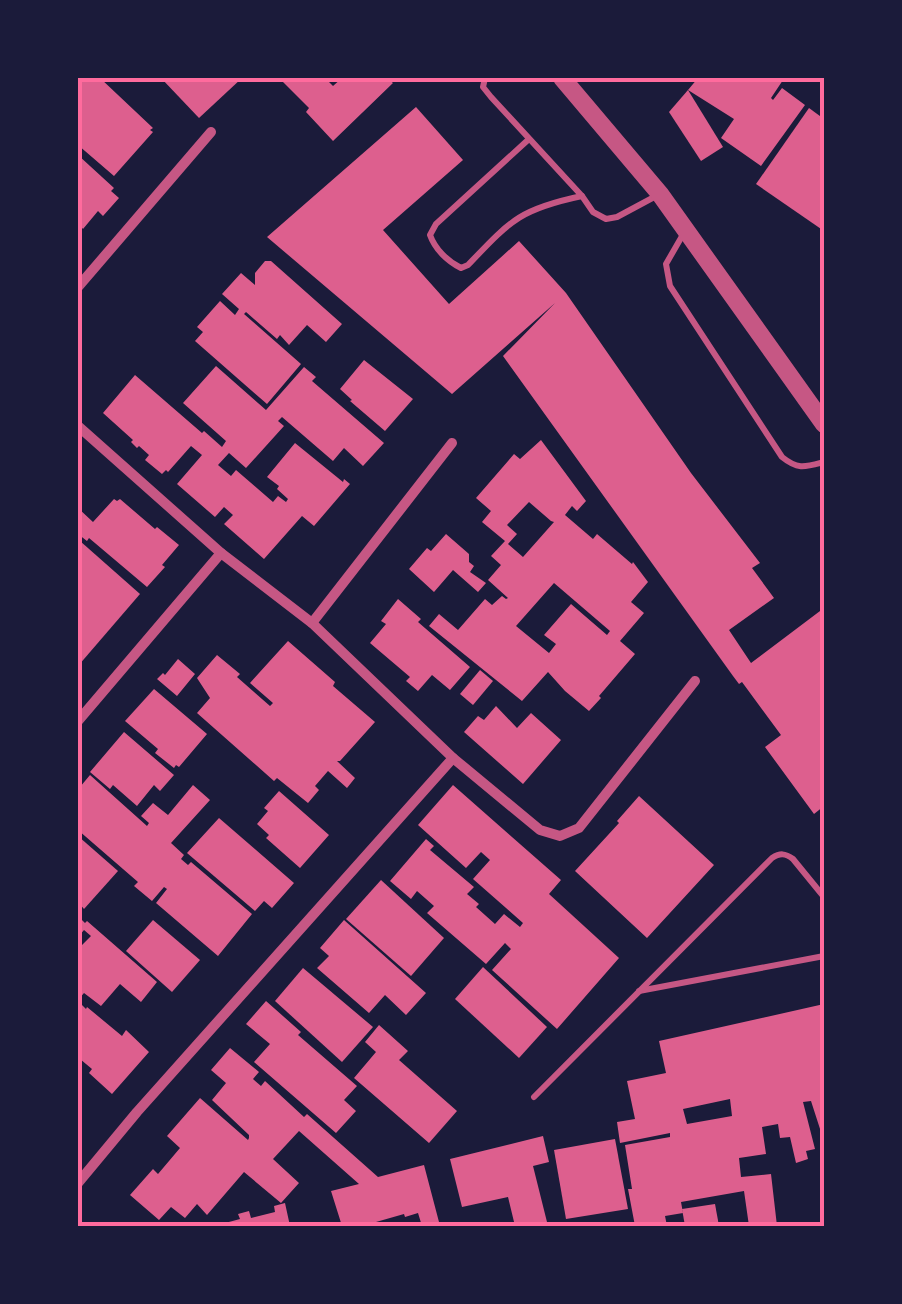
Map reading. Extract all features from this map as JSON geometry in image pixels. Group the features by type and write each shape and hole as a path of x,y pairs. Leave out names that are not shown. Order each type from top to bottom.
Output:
{"street":[{"path":"562,78 660,194 824,424"},
{"path":"78,287 211,132"},
{"path":"78,426 221,553 312,623 453,758 540,830 560,836 579,828 695,681"},
{"path":"312,623 452,443"},
{"path":"78,721 221,553"},
{"path":"78,1183 453,758"}],"lane":[{"path":"485,78 483,87 593,212 606,219 660,194"},
{"path":"529,139 436,224 430,235 434,246 461,268 505,226 530,209 582,196"},
{"path":"685,230 666,264 670,286 782,456 792,465 806,467 824,462"},
{"path":"824,517 824,525"},
{"path":"534,1097 772,858 786,854 793,859 824,897"},
{"path":"638,991 824,956"}],"building":[{"path":"78,78 100,78 153,128 114,176 78,145"},
{"path":"161,78 242,78 199,118"},
{"path":"279,78 334,78 329,82 333,86 342,78 387,78 393,83 333,141 306,112 309,108"},
{"path":"698,78 779,78 783,80 771,98 782,88 805,105 761,166 721,138 734,119 688,90"},
{"path":"688,90 723,147 701,161 669,112"},
{"path":"416,107 463,160 383,230 449,304 519,241 566,293 691,473 760,563 752,568 774,598 729,630 751,663 824,608 824,806 814,814 765,747 781,735 742,682 739,684 733,676 503,356 555,303 452,394 267,237"},
{"path":"809,108 824,119 824,231 756,184"},
{"path":"78,155 114,188 111,191 119,198 103,216 98,211 83,229 78,223"},
{"path":"265,261 271,261 342,324 326,342 307,325 289,345 280,335 277,339 244,314 301,364 267,404 195,341 203,332 197,327 220,301 235,315 239,309 222,294 241,273 255,285 255,273"},
{"path":"364,360 413,399 385,431 340,389"},
{"path":"216,366 266,410 304,367 316,377 312,381 384,443 363,466 344,448 333,461 282,417 278,421 284,426 246,468 229,453 218,465 231,476 236,470 273,502 278,496 286,502 288,499 267,477 295,443 350,484 314,526 302,516 264,559 224,524 233,515 224,507 215,517 177,484 202,455 191,446 162,474 145,460 149,455 103,413 135,375 222,447 226,441 183,403"},
{"path":"541,440 586,501 577,511 572,506 565,515 593,539 597,534 633,562 648,582 631,602 644,613 620,641 635,654 589,711 548,672 522,701 429,626 439,614 458,630 485,599 492,605 502,596 508,598 488,580 501,565 491,556 505,541 482,522 491,511 476,498 514,454 520,459","holes":["529,502 554,522 523,557 508,544 517,534 507,525","554,583 610,631 607,635 571,604 544,635 556,644 549,653 516,626"]},
{"path":"114,499 120,499 179,545 147,587 89,538 87,541 78,534 78,508 93,522"},
{"path":"446,534 469,554 469,562 474,566 470,572 486,583 478,592 453,570 434,592 409,569"},
{"path":"80,541 140,594 78,666 78,545"},
{"path":"398,599 470,667 450,690 432,675 418,691 406,681 410,677 370,643 386,624 381,621"},
{"path":"288,641 375,722 337,761 355,778 347,788 328,771 315,786 319,790 308,803 277,778 274,781 197,713 210,698 197,678 217,655 270,706 273,703 250,683"},
{"path":"178,659 195,674 177,696 157,679"},
{"path":"480,670 493,681 473,705 460,694"},
{"path":"154,689 207,734 179,767 174,768 155,753 158,749 125,721"},
{"path":"496,706 517,728 531,713 561,740 523,784 464,732 478,716 484,720"},
{"path":"124,732 174,775 160,791 154,785 137,806 90,772"},
{"path":"90,775 147,826 149,823 141,816 153,803 168,815 193,785 210,800 171,843 184,855 181,859 188,865 191,862 252,914 218,956 156,903 167,889 164,887 152,901 134,886 138,882 78,830 78,785"},
{"path":"453,785 561,880 549,894 619,958 557,1029 492,970 511,949 505,943 486,964 427,913 434,906 417,891 411,899 390,881 426,839 434,846 430,850 474,887 467,894 495,924 504,914 520,927 523,923 473,879 490,860 481,852 466,868 418,825"},
{"path":"279,791 329,835 300,868 266,838 269,835 257,824 268,811 264,808"},
{"path":"639,796 714,865 647,938 575,871"},
{"path":"219,818 294,883 272,908 264,901 255,911 187,853"},
{"path":"78,836 118,871 84,909 78,902"},
{"path":"381,880 444,938 411,976 346,919"},
{"path":"78,916 157,982 141,1002 120,984 101,1006 84,993 78,1000 78,945 91,936 84,930 78,937"},
{"path":"153,920 200,960 172,992 126,951"},
{"path":"344,920 426,993 406,1015 385,995 369,1013 317,968 329,956 320,948"},
{"path":"483,967 547,1027 519,1058 455,999"},
{"path":"303,968 373,1027 342,1062 275,1001"},
{"path":"78,1001 122,1036 126,1030 149,1052 112,1094 89,1073 92,1069 80,1059 78,1063"},
{"path":"266,1001 301,1032 298,1035 357,1086 344,1100 356,1111 336,1133 254,1062 270,1044 246,1024"},
{"path":"824,1004 824,1131 821,1132 811,1101 803,1102 815,1149 806,1151 808,1159 796,1163 790,1137 780,1138 778,1124 762,1127 766,1154 739,1158 741,1177 771,1174 777,1226 749,1226 744,1191 681,1202 683,1213 665,1216 667,1226 635,1226 625,1145 670,1137 670,1133 620,1143 617,1122 635,1119 627,1081 666,1073 659,1041","holes":["730,1099 732,1116 687,1124 683,1109"]},
{"path":"379,1025 408,1051 399,1060 457,1111 429,1143 354,1078 376,1052 365,1042"},
{"path":"230,1048 259,1072 253,1079 261,1086 265,1081 378,1177 424,1165 439,1222 422,1226 418,1213 362,1226 342,1226 331,1191 359,1184 299,1131 273,1159 299,1183 281,1203 244,1172 207,1215 197,1204 185,1218 171,1207 159,1220 130,1195 153,1169 158,1174 180,1148 167,1136 200,1098 249,1138 212,1100 226,1083 211,1070"},
{"path":"543,1136 549,1162 533,1166 548,1226 515,1226 508,1197 462,1207 450,1159"},
{"path":"615,1139 628,1209 566,1219 554,1150"},
{"path":"285,1203 290,1226 214,1226 240,1219 238,1214 249,1211 251,1218 275,1212 274,1206"},
{"path":"715,1204 719,1226 685,1226 682,1209"}]}
